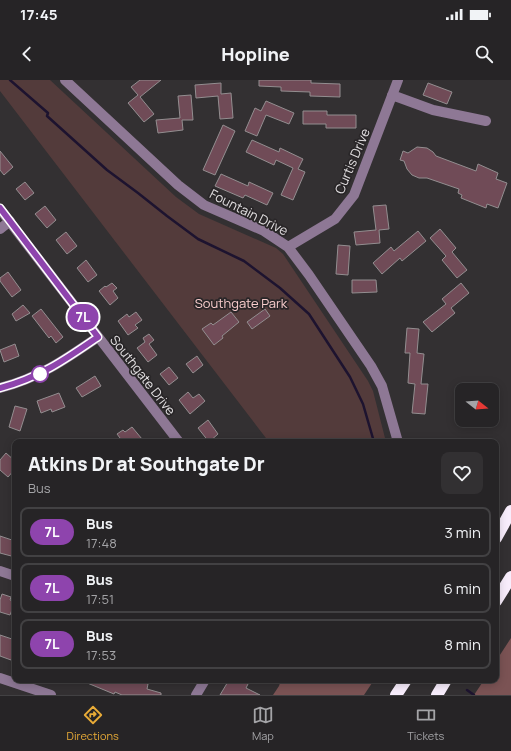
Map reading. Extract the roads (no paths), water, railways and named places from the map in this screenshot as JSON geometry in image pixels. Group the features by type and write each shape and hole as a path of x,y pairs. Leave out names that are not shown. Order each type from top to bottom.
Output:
{"highway":[{"path":"499,533 511,511"},
{"path":"499,596 511,577"},
{"path":"396,695 404,683"},
{"path":"437,695 444,683"}],"street":[{"name":"Fountain Drive","path":"65,80 178,185 204,205 264,231 288,247 309,275 371,366 382,386 397,439"},
{"name":"Curtis Drive","path":"288,247 335,219 347,206 354,195 398,80"},
{"path":"392,95 433,110 486,120"},
{"name":"Southgate Drive","path":"0,209 177,439"},
{"path":"0,229 10,221"},
{"path":"0,388 25,380 50,369 98,337"},
{"path":"0,571 12,575"},
{"path":"0,678 12,682"},
{"path":"15,683 48,694"},
{"path":"196,695 203,683"}],"waterway":[{"path":"10,80 48,113 47,116 107,170 198,239 244,261 280,288 309,314 350,377 363,404 373,439"},
{"path":"467,690 474,695"}],"park label":[{"name":"Southgate Park","path":"241,303"}]}
